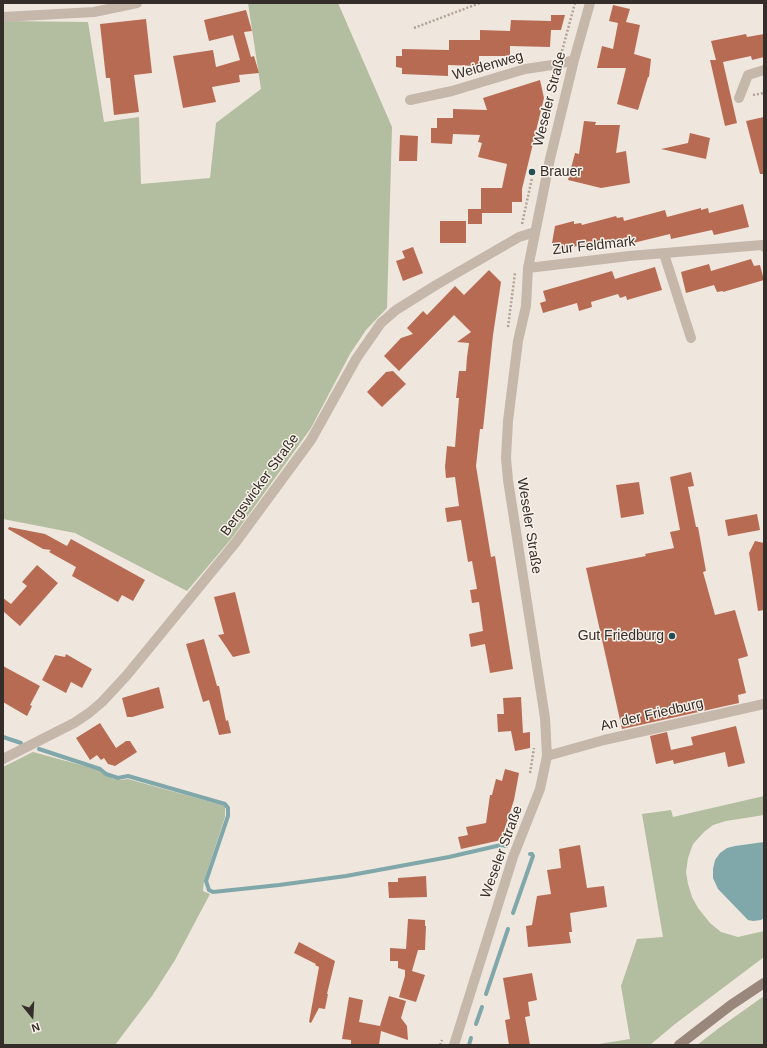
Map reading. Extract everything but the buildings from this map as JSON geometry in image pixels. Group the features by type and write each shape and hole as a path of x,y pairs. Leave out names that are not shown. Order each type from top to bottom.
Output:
{"main road":[{"path":"679,1045 731,1005 764,983"}],"street":[{"path":"3,17 94,12 137,3"},
{"name":"Weseler Straße","path":"454,1045 513,857 540,789 547,756 545,718 508,480 506,458 508,421 518,341 526,306 528,268 535,232 549,164 574,60 590,3"},
{"name":"Weidenweg","path":"410,100 452,91 526,69 574,60"},
{"path":"739,98 748,75 764,70"},
{"name":"Bergswicker Straße","path":"3,760 74,723 89,713 102,702 127,675 236,542 311,440 356,359 381,323 396,310 436,285 519,237 535,232"},
{"name":"Zur Feldmark","path":"528,268 622,257 762,245 764,247"},
{"path":"664,254 691,338"},
{"name":"An der Friedburg","path":"547,756 604,740 764,704"}],"path":[{"path":"414,28 480,3"},
{"path":"508,328 514,273"},
{"path":"529,780 534,741"},
{"path":"440,1045 442,1038"}],"green space":[{"path":"248,3 338,3 392,127 387,308 366,330 350,354 311,428 232,538 187,591 75,533 3,519 3,21 88,22 104,122 139,117 141,184 210,178 216,123 261,89"},
{"path":"33,752 99,770 113,779 128,779 225,806 225,817 204,881 203,891 210,894 175,960 152,996 115,1045 3,1045 3,767"},
{"path":"764,796 764,815 726,821 713,825 704,832 693,844 688,858 686,872 692,897 698,908 710,923 721,932 738,937 764,931 764,957 675,1024 650,1045 593,1045 630,1039 621,986 637,939 663,937 642,814 671,810 673,817"},
{"path":"764,996 764,1045 697,1045 719,1028"}],"water":[{"path":"764,842 764,918 753,921 748,920 718,889 713,878 713,869 715,860 720,853 727,848"}],"waterway":[{"path":"3,737 21,743"},
{"path":"39,749 100,769 106,774 118,778 128,776 225,804 228,808 228,816 206,881 209,890 213,892 346,876 449,857 501,845 506,846"},
{"path":"513,913 533,856 530,854"},
{"path":"486,994 508,929"},
{"path":"476,1024 482,1007"},
{"path":"469,1045 471,1038"}],"place":[{"name":"Brauer","path":"532,172"},
{"name":"Gut Friedburg","path":"672,636"}]}
